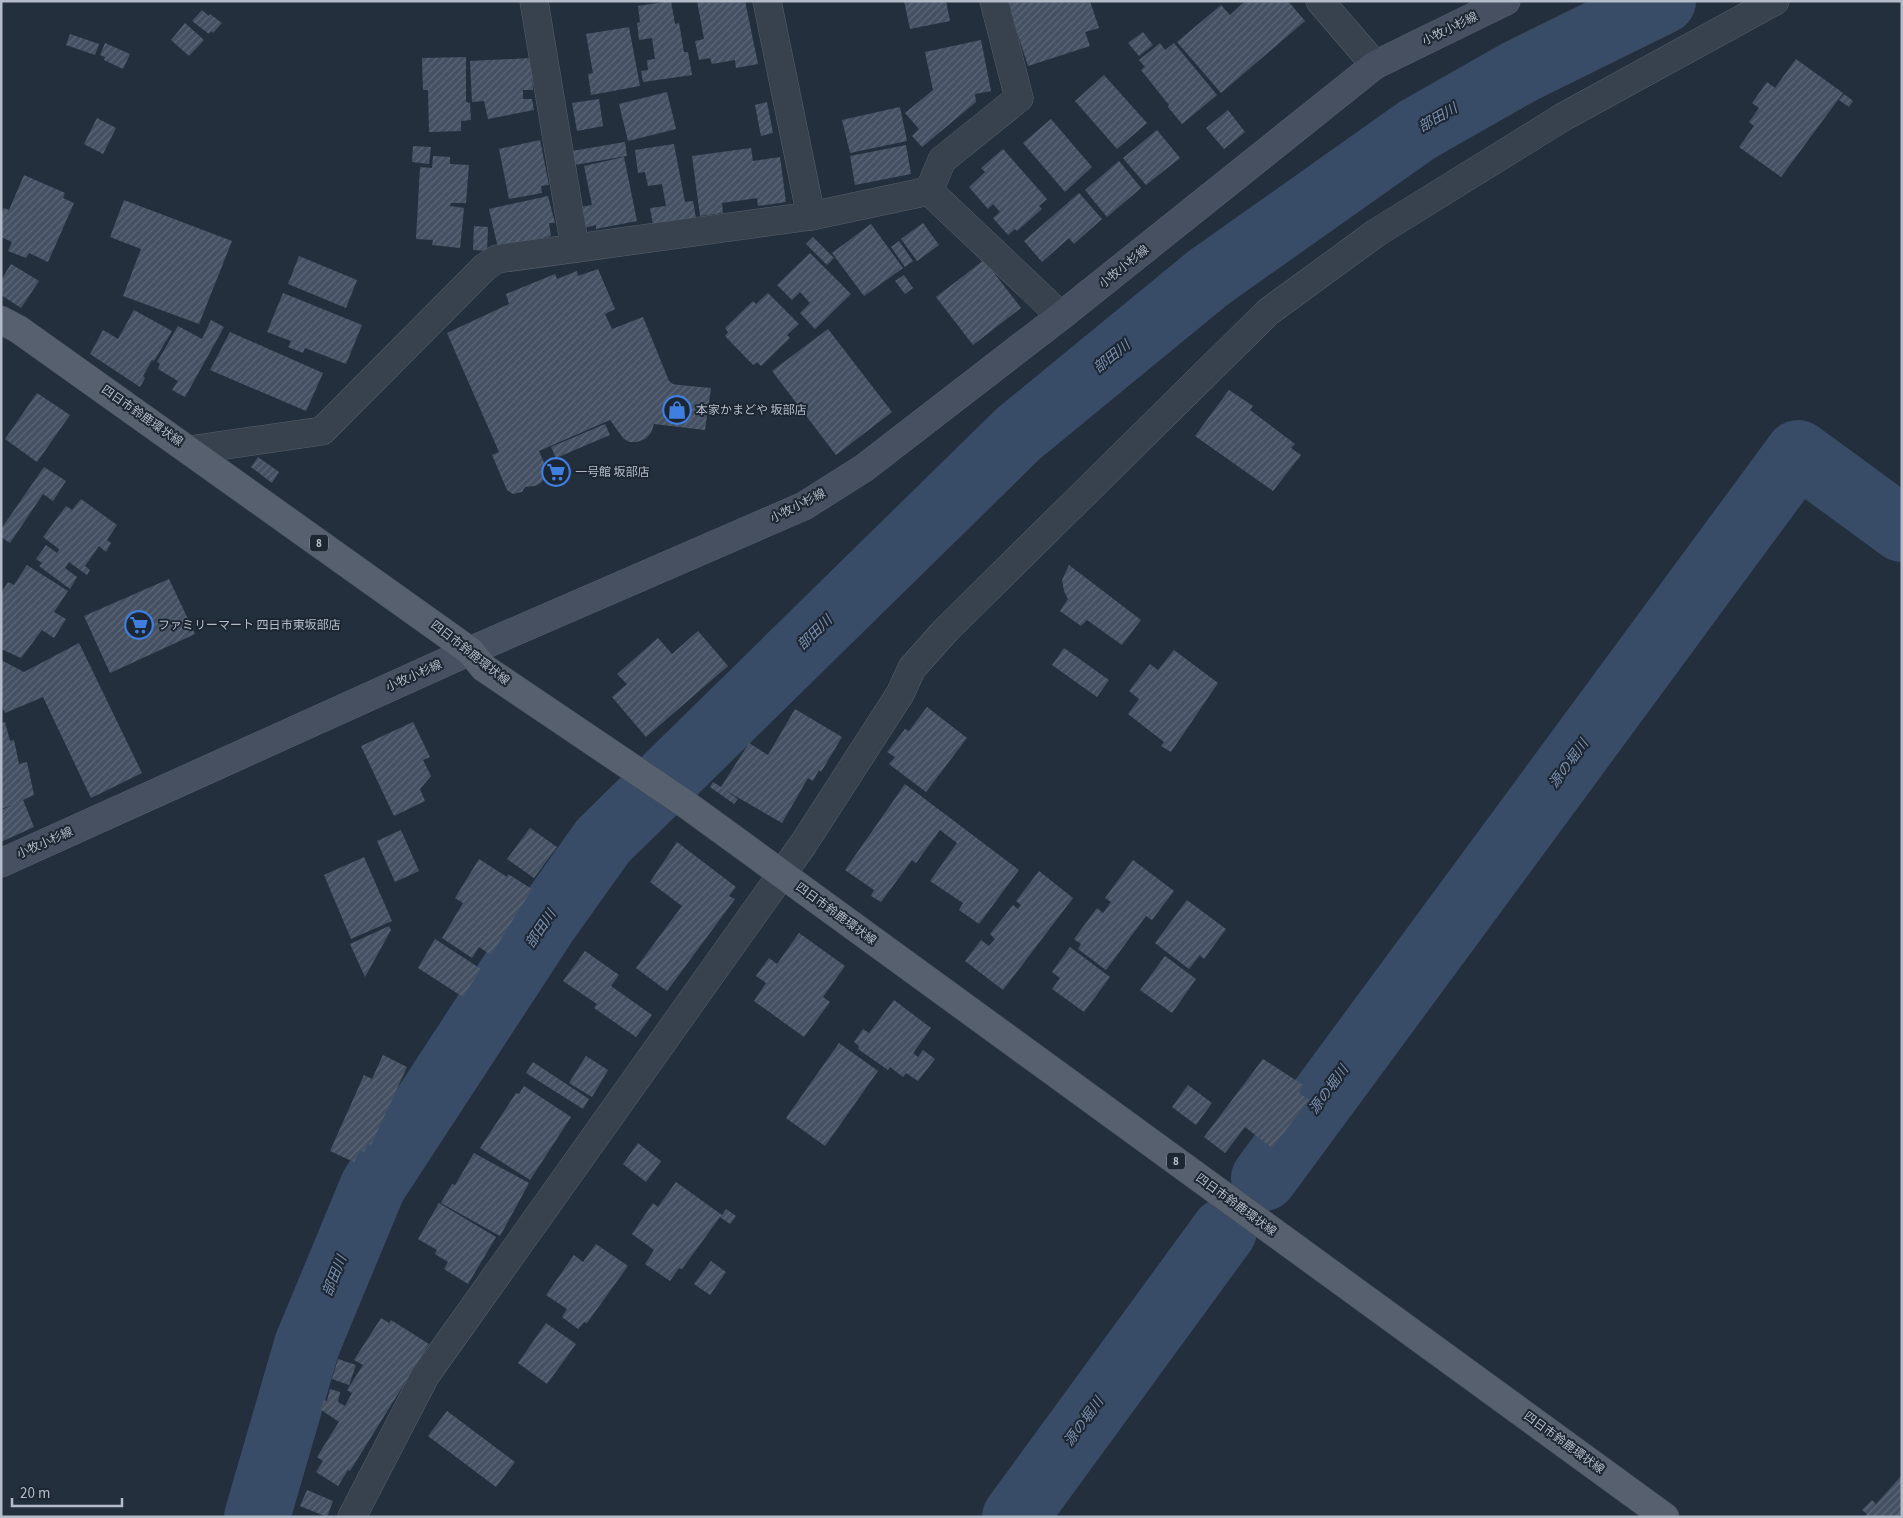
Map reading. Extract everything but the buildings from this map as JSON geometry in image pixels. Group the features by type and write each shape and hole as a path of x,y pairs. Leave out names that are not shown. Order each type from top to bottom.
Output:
{"main road":[{"name":"小牧小杉線","path":"1,863 470,651 804,506 864,468 1061,316 1375,66 1506,1"},
{"name":"四日市鈴鹿環状線","path":"1,320 190,450 470,651 484,668 687,805 1665,1517"}],"street":[{"path":"534,1 575,248"},
{"path":"767,1 811,216"},
{"path":"929,191 942,160 1019,98 994,1"},
{"path":"1320,1 1375,66"},
{"path":"352,1517 425,1376 804,843 900,694 912,668 946,630 1268,312 1376,232 1554,122 1775,1"},
{"path":"190,450 322,431 485,267 497,258 811,216 929,191"},
{"path":"929,191 1061,316"}],"waterway":[{"name":"部田川","path":"257,1517 307,1345 373,1186 546,921 603,841 1018,434 1208,278 1417,130 1519,72 1663,1"},
{"name":"源の堀川","path":"1264,1178 1798,453 1902,529"},
{"name":"源の堀川","path":"1015,1517 1224,1231"}],"place":[{"name":"本家かまどや 坂部店","path":"677,410"},
{"name":"一号館 坂部店","path":"556,472"},
{"name":"ファミリーマート 四日市東坂部店","path":"139,625"}]}
